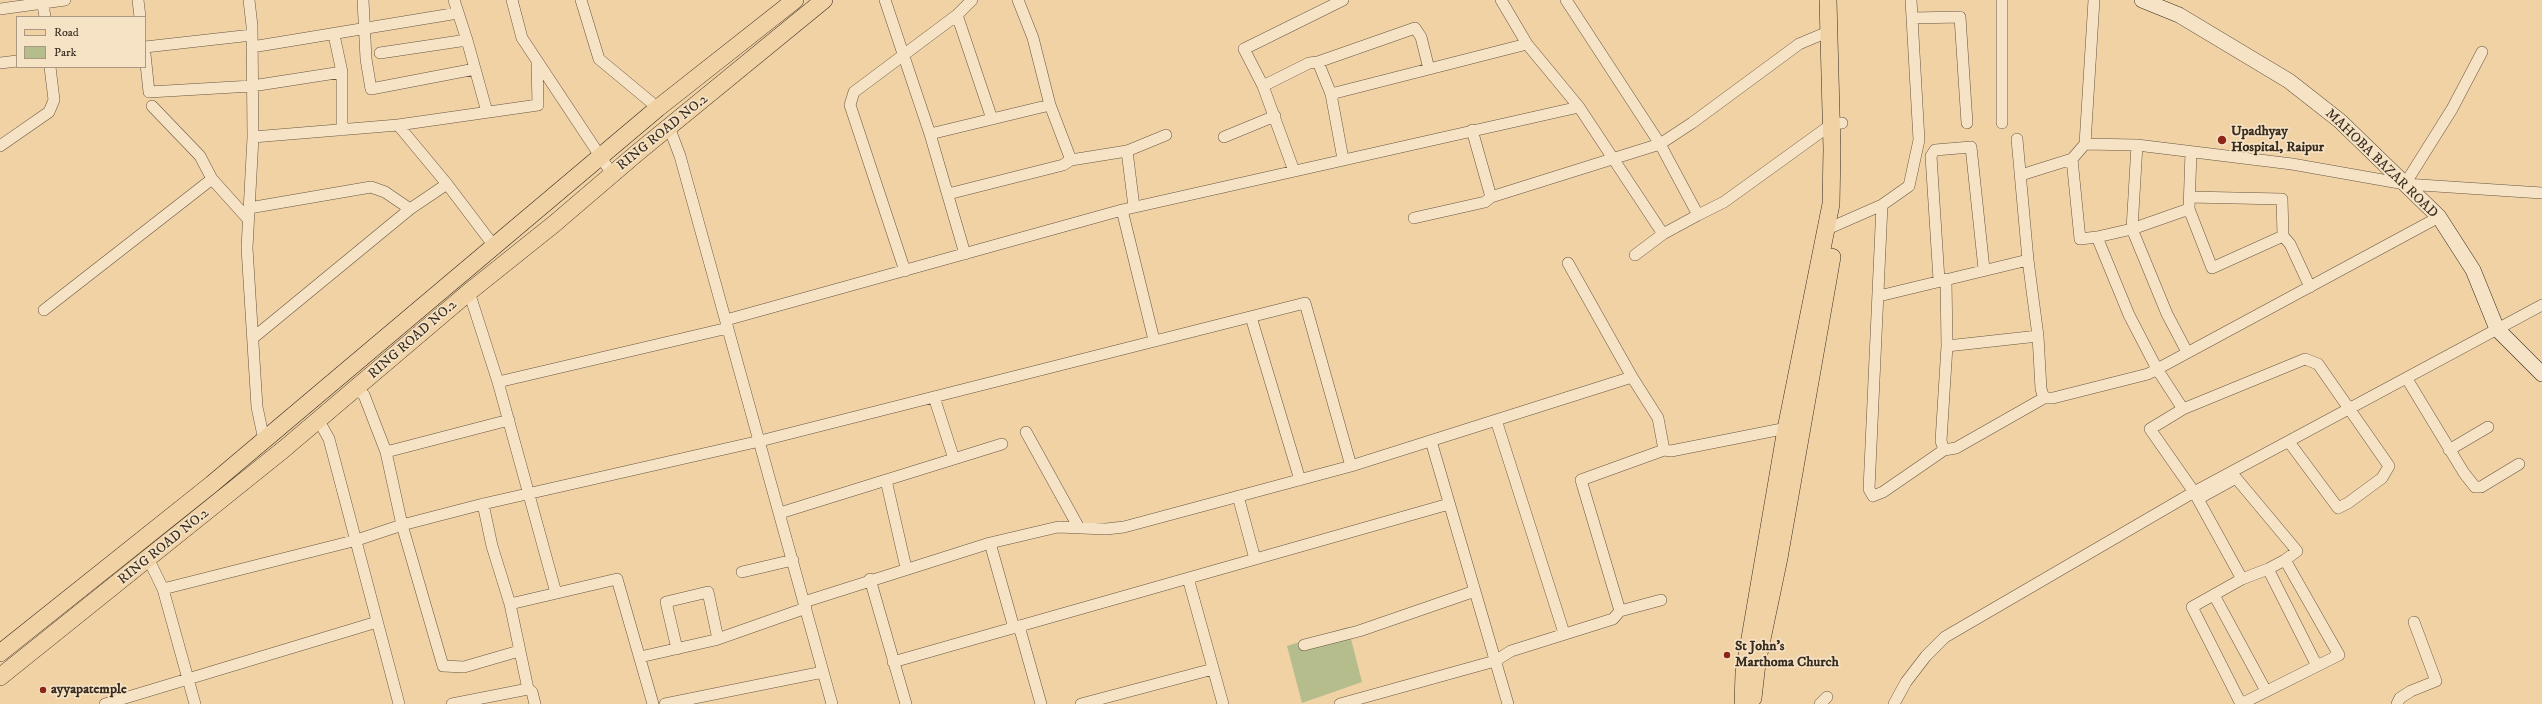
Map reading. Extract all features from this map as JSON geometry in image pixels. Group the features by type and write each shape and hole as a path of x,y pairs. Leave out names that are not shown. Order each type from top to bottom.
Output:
{"main road":[{"name":"RING ROAD NO.2","path":"0,653 264,440 658,108 795,0"},
{"name":"RING ROAD NO.2","path":"0,677 319,420 469,292 554,224 612,174 824,0"},
{"path":"1828,0 1837,123"},
{"path":"1743,704 1744,673 1794,427 1832,228 1831,204 1837,123 1837,0"},
{"path":"1753,704 1757,663 1794,427"}],"street":[{"path":"0,9 43,5 65,0"},
{"path":"138,0 140,16"},
{"path":"249,0 252,41 253,137 247,248 257,407 264,440"},
{"path":"363,0 366,59 371,89 475,69"},
{"path":"454,0 487,112"},
{"path":"512,0 522,38 599,157 612,174"},
{"path":"581,0 599,59 658,108"},
{"path":"884,0 930,134 965,254"},
{"path":"905,271 850,105 854,92 902,54 957,15 972,0"},
{"path":"1018,0 1033,38 1050,105 1071,160"},
{"path":"1294,171 1263,86 1244,49 1343,0"},
{"path":"1501,0 1527,44 1578,107 1663,234"},
{"path":"1566,0 1660,144 1698,215"},
{"path":"1832,228 1882,206 1909,186 1919,140 1911,0"},
{"path":"2002,0 2002,122"},
{"path":"2021,176 2072,160 2085,144 2094,0"},
{"name":"MAHOBA BAZAR ROAD","path":"2142,0 2179,15 2289,80 2340,121 2439,217 2473,270 2497,329 2542,374"},
{"path":"43,5 45,16"},
{"path":"146,47 334,35 458,13"},
{"path":"957,15 992,119"},
{"path":"1913,18 1960,17 1968,123"},
{"path":"1263,86 1310,63 1318,62 1415,28 1421,37 1429,69"},
{"path":"1414,218 1485,202 1491,197 1614,160 1660,144 1692,123 1799,44 1830,31"},
{"path":"334,35 342,72 342,130"},
{"path":"380,53 467,40"},
{"path":"1331,94 1527,44"},
{"path":"2405,184 2452,109 2482,52"},
{"path":"0,63 16,61"},
{"path":"253,137 398,125 538,105 537,62"},
{"path":"1318,62 1331,94 1343,159"},
{"path":"146,64 149,92 252,86 342,72"},
{"path":"0,146 49,112 54,100 50,68"},
{"path":"930,134 1050,105"},
{"path":"152,106 200,156 212,179 249,214"},
{"path":"498,382 727,324 905,271 1122,210 1578,107"},
{"path":"1224,137 1275,116"},
{"path":"1635,255 1663,234 1724,202 1837,123"},
{"path":"398,125 447,184 494,246"},
{"path":"669,127 680,156 832,704"},
{"path":"1472,130 1491,197"},
{"path":"948,194 1063,164 1071,160 1127,151 1166,135"},
{"path":"2017,139 2028,260 2038,336 2041,389 2044,398"},
{"path":"2085,144 2137,145 2292,164 2405,184 2542,193"},
{"path":"2137,145 2132,229 2167,314 2187,352"},
{"path":"1944,450 1941,441 1947,346 1943,279 1931,156 1936,150 1971,147 1984,270"},
{"path":"1127,151 1134,208"},
{"path":"2191,152 2189,209 2212,268 2283,236"},
{"path":"2072,160 2080,239 2097,237 2132,229 2189,209"},
{"path":"44,310 212,179"},
{"path":"253,338 410,209 447,184"},
{"path":"249,214 371,187 385,192 410,209"},
{"path":"2189,197 2282,199 2283,236 2290,244 2310,287"},
{"path":"1882,206 1879,296 1868,489 1873,496 1883,492 1944,450 1956,448 2044,398 2053,398 2148,374 2157,370 2187,352 2439,217"},
{"path":"1122,210 1154,340"},
{"path":"2097,237 2129,316 2157,370 2183,409"},
{"path":"1879,296 1943,279 2028,260"},
{"path":"1568,263 1632,377 1658,418 1664,450"},
{"path":"469,292 509,420 556,593"},
{"path":"163,589 355,540 402,524 529,493 760,441 1305,303 1351,466"},
{"path":"1894,704 1906,682 1926,656 1945,637 2289,442 2542,305"},
{"path":"1251,317 1300,480"},
{"path":"1947,346 2038,336"},
{"path":"2242,579 2196,496 2150,429 2183,409 2305,360 2318,364 2389,466 2382,478 2348,503 2338,508 2289,442"},
{"path":"640,658 718,639 870,579 990,543 1058,527 1106,529 1124,527 1351,466 1632,377"},
{"path":"2407,378 2449,450 2475,487 2481,487 2519,464"},
{"path":"356,388 364,395 386,452 402,524 443,666 464,667 519,651"},
{"path":"934,397 954,459"},
{"path":"319,420 329,438 398,704"},
{"path":"386,452 509,420"},
{"path":"1496,420 1564,633"},
{"path":"1620,611 1580,480 1664,450 1671,451 1794,427"},
{"path":"2449,450 2488,427"},
{"path":"1026,432 1079,528"},
{"path":"1431,441 1508,704"},
{"path":"780,513 1002,444"},
{"path":"2196,496 2236,478 2297,551 2285,560 2268,569 2242,579 2192,606 2241,704 2339,655 2285,560"},
{"path":"886,480 906,568"},
{"path":"1238,496 1254,559"},
{"path":"483,504 492,546 510,604 528,689 532,692 535,704"},
{"path":"893,662 1449,504"},
{"path":"990,543 1042,704"},
{"path":"148,558 163,589 195,704"},
{"path":"742,572 793,560"},
{"path":"2268,569 2317,666"},
{"path":"1188,578 1223,704"},
{"path":"510,604 617,579 653,704"},
{"path":"870,579 906,704"},
{"path":"677,649 666,602 708,592 718,639"},
{"path":"1304,645 1359,631 1475,592"},
{"path":"2214,595 2266,691"},
{"path":"1340,704 1495,661 1511,651 1564,633 1614,619 1620,611 1661,600"},
{"path":"105,704 377,622"},
{"path":"2397,704 2400,698 2411,691 2436,681 2414,622"},
{"path":"1082,704 1213,669"},
{"path":"665,704 823,672"},
{"path":"452,704 528,689"}],"green space":[{"path":"1348,627 1362,682 1302,703 1287,646"}],"place":[{"name":"Upadhyay Hospital, Raipur","path":"2222,140"},
{"name":"St John's Marthoma Church","path":"1727,655"},
{"name":"ayyapatemple","path":"43,690"}]}
